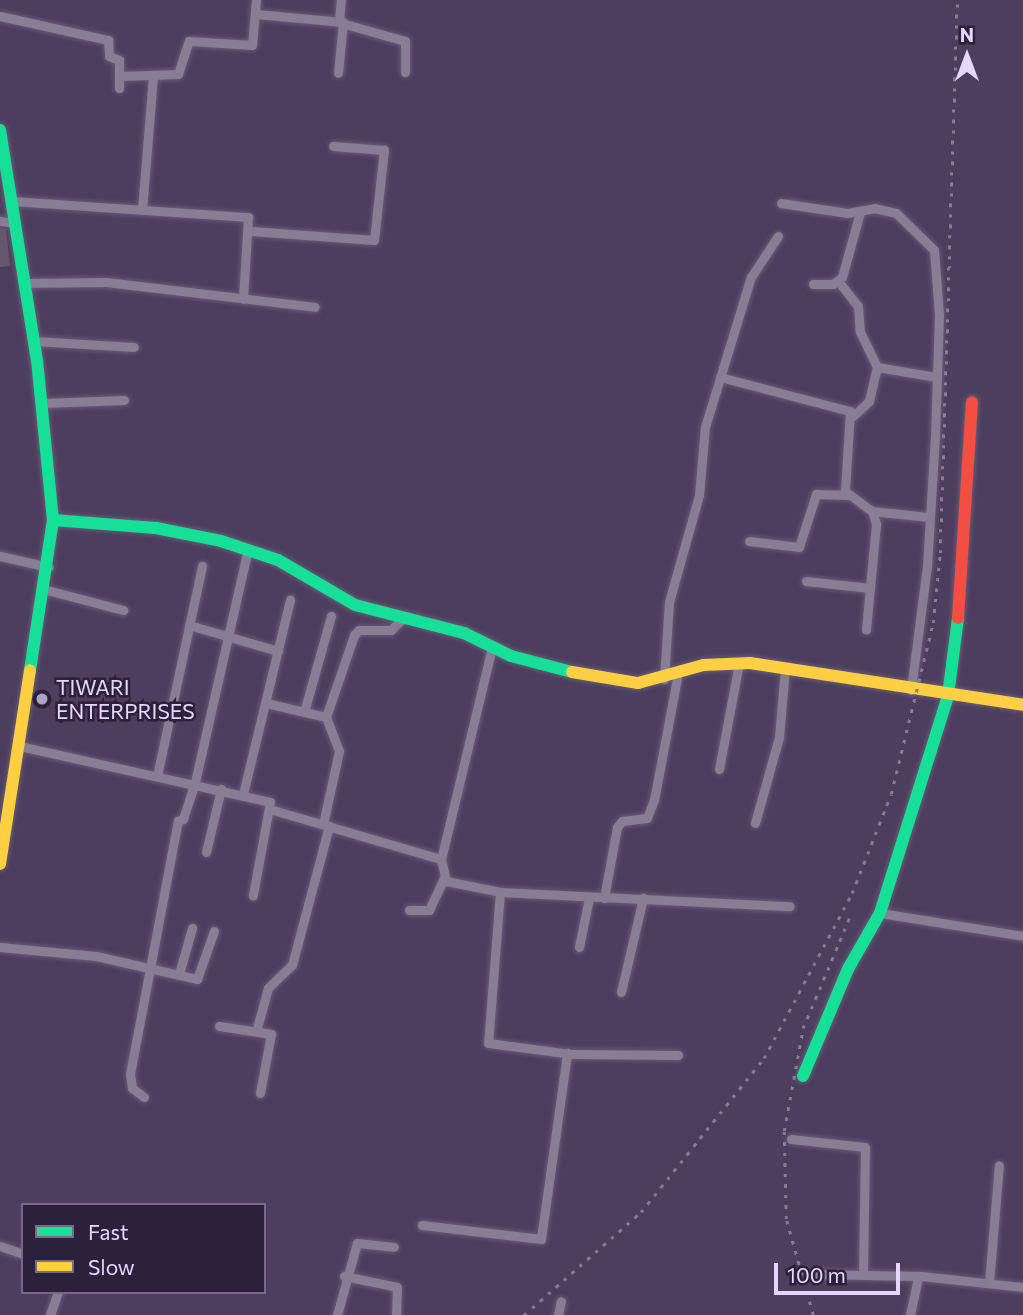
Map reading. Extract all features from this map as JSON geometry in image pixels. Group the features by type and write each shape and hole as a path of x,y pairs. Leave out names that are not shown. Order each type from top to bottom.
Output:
{"street":[{"path":"119,76 153,77 179,73 187,42 253,45 256,0"},
{"path":"338,73 341,0"},
{"path":"256,14 342,22 405,41 405,72"},
{"path":"0,16 107,40 109,56 118,60 118,88"},
{"path":"142,210 153,77"},
{"path":"0,130 43,404 53,520 47,590 4,826 0,864"},
{"path":"251,231 374,240 384,150 333,146"},
{"path":"12,201 248,217 251,231 243,299"},
{"path":"781,203 860,212 874,208 903,216 934,250 937,377 927,566 911,690"},
{"path":"839,282 860,212"},
{"path":"0,221 15,223"},
{"path":"664,679 672,585 699,495 703,437 751,277 778,236"},
{"path":"25,283 106,282 315,307"},
{"path":"813,284 839,282"},
{"path":"839,282 858,306 860,332 877,367 869,401 853,415 847,495"},
{"path":"34,341 134,347"},
{"path":"877,367 937,377"},
{"path":"720,377 846,409 853,415"},
{"path":"43,404 124,400"},
{"path":"803,1076 848,969 880,913 943,695 965,553 972,402"},
{"path":"749,541 799,547 816,494 847,495 872,511 928,517"},
{"path":"866,630 876,524 872,511"},
{"path":"53,520 186,532 248,549 301,572 336,597 596,679 664,679 678,673 739,663 1023,705"},
{"path":"144,1097 132,1088 130,1074 150,967 178,821 183,819 195,782 248,549"},
{"path":"0,556 49,567"},
{"path":"158,776 202,566"},
{"path":"806,581 870,588"},
{"path":"47,590 123,610"},
{"path":"243,794 290,600"},
{"path":"304,712 331,616"},
{"path":"257,1028 268,988 292,965 326,825 339,751 326,717 356,632 391,630 404,617"},
{"path":"189,625 278,651"},
{"path":"409,910 429,910 444,878 441,859 492,646"},
{"path":"719,769 739,663"},
{"path":"755,823 779,737 785,668"},
{"path":"604,898 617,827 622,821 647,818 654,800 678,673"},
{"path":"266,703 326,717"},
{"path":"20,746 195,782 270,802 273,810 253,895"},
{"path":"206,852 221,789"},
{"path":"273,810 441,859"},
{"path":"444,878 456,886 500,892 790,905"},
{"path":"500,892 488,1043 567,1053 678,1055"},
{"path":"579,947 589,898"},
{"path":"621,992 643,898"},
{"path":"880,913 1023,936"},
{"path":"178,974 192,928"},
{"path":"0,947 150,967 197,979 214,931"},
{"path":"219,1027 257,1028 271,1037 260,1093"},
{"path":"422,1225 541,1239 567,1053"},
{"path":"791,1139 864,1147 863,1274"},
{"path":"989,1283 999,1164"},
{"path":"337,1315 344,1276 359,1241 394,1247"},
{"path":"0,1246 21,1253"},
{"path":"809,1274 918,1276 1023,1287"},
{"path":"344,1276 397,1287 396,1315"},
{"path":"909,1315 918,1276"},
{"path":"50,1315 57,1294"},
{"path":"558,1315 561,1301"}],"building":[{"path":"0,228 6,229 10,266 0,267"}],"railway":[{"path":"524,1315 641,1212 764,1058 852,893 891,794 933,623 940,553 957,0"},
{"path":"813,1315 786,1219 784,1131 803,1028 851,914"}],"traffic: fast":[{"path":"0,130 37,360 53,520 30,670"},
{"path":"53,520 156,528 221,541 278,560 355,605 464,633 511,656 572,672"},
{"path":"803,1076 848,969 880,913 948,696 958,618"}],"traffic: slow":[{"path":"572,672 638,683 704,665 750,663 1023,705"},
{"path":"0,864 30,670"}],"traffic: jam":[{"path":"958,618 972,402"}],"place":[{"name":"TIWARI ENTERPRISES","path":"42,699"}]}
